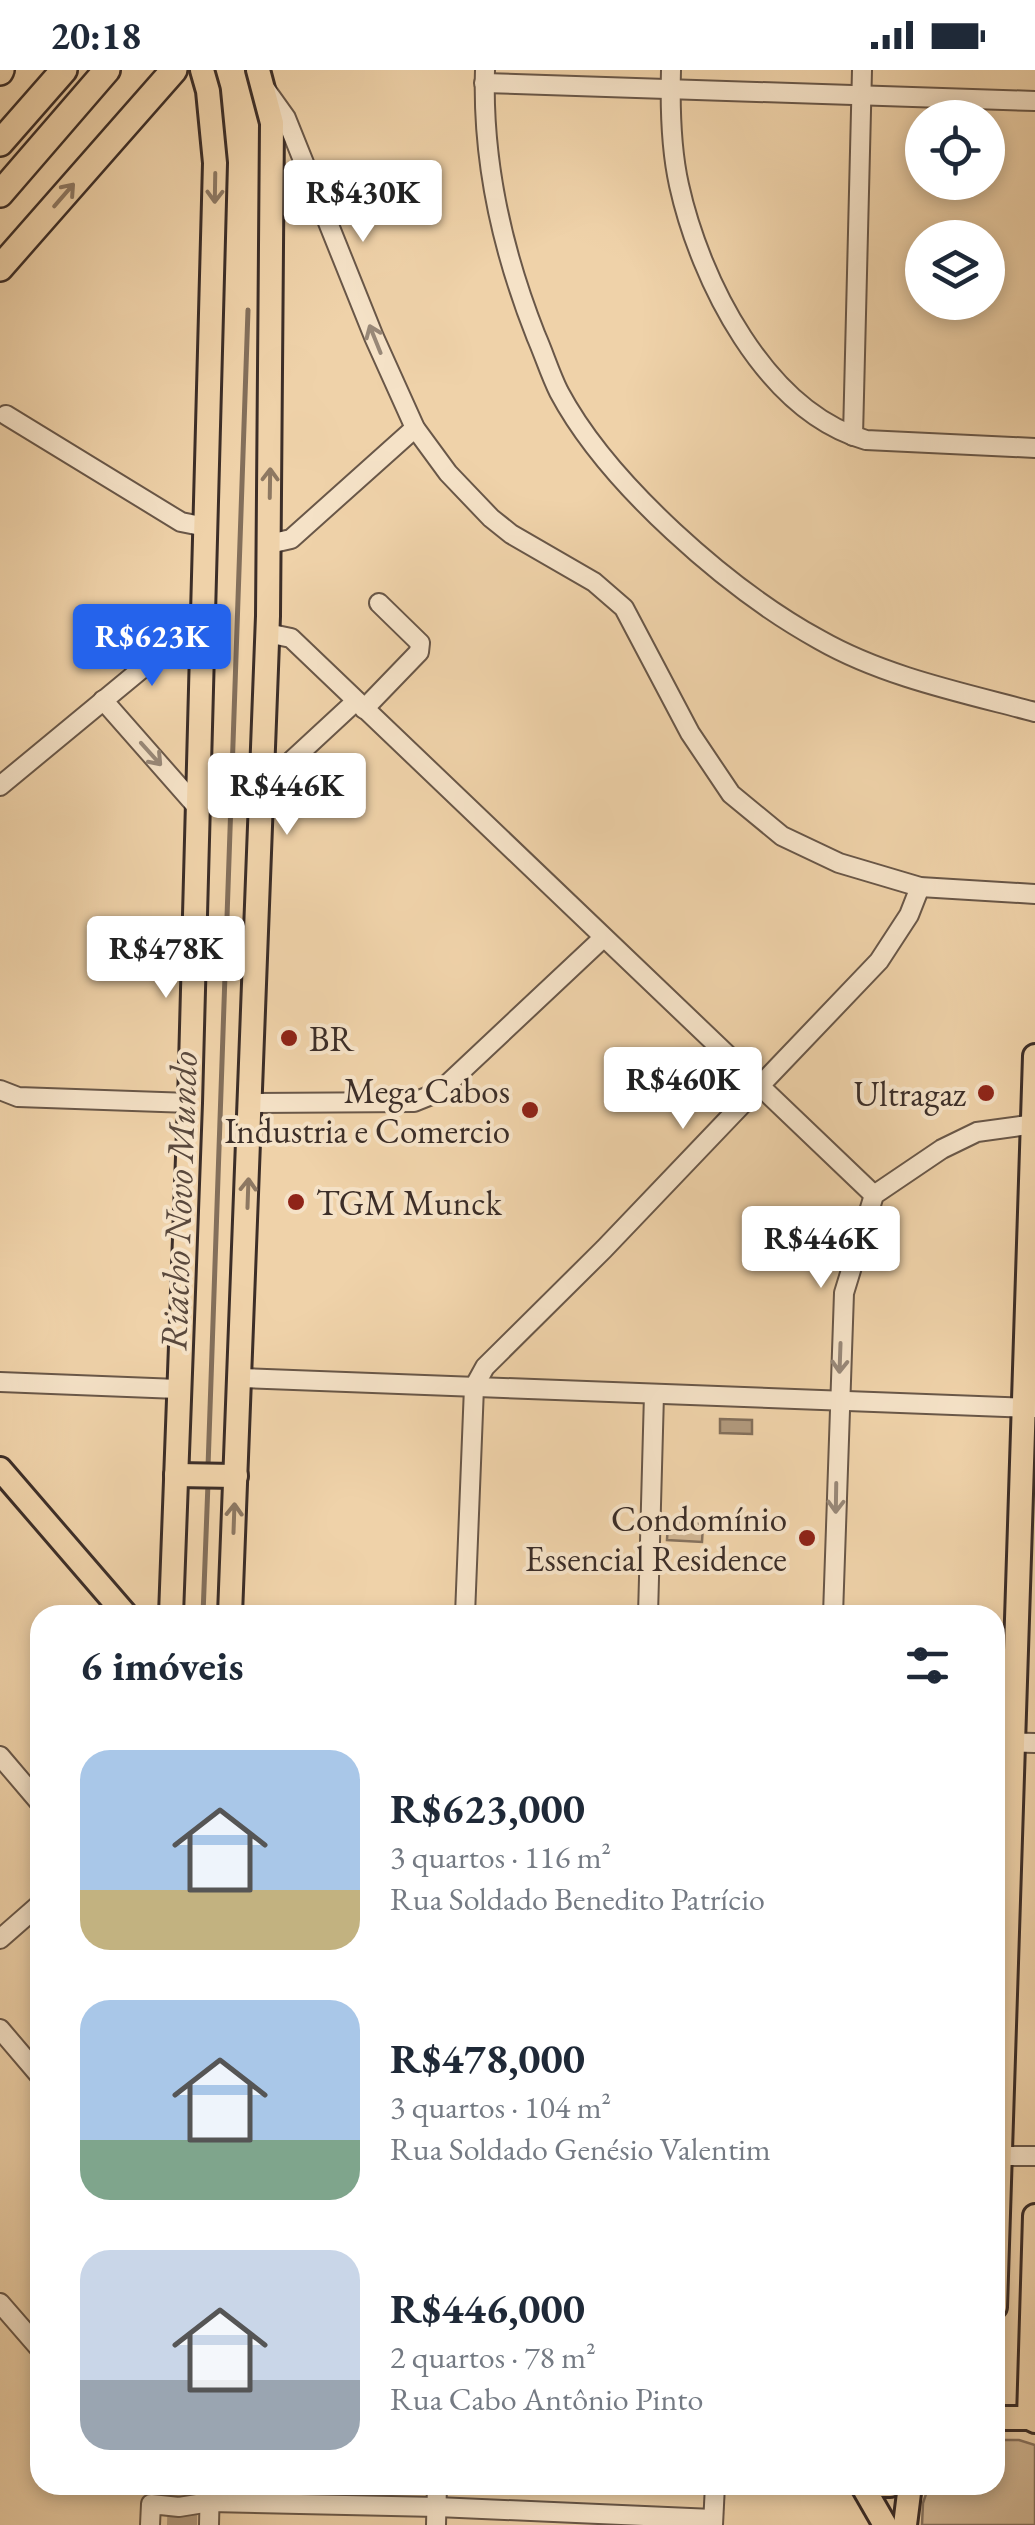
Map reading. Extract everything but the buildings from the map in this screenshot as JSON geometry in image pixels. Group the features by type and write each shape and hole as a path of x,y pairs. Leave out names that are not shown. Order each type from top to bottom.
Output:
{"highway":[{"path":"0,143 64,70"},
{"path":"0,194 107,70"},
{"path":"0,268 174,70"}],"main road":[{"path":"172,1605 182,1475 178,1389 190,1103 216,163 202,70"},
{"path":"230,1605 230,1476 240,1378 268,632 272,124 262,80"},
{"path":"1005,1961 1029,1407 1035,1056"},
{"path":"0,1469 117,1605"},
{"path":"182,1475 230,1476"},
{"path":"1005,2419 1032,2420 1035,2216"},
{"path":"868,2495 885,2525"},
{"path":"905,2525 909,2495"}],"street":[{"path":"671,70 678,184 713,286 771,376 789,396 812,414 854,436 880,442 1035,448"},
{"path":"854,436 862,70"},
{"path":"1035,101 670,90 485,76 488,150 505,250 559,392 604,458 699,556 820,641 897,673 1035,712"},
{"path":"262,80 286,118 415,428 448,473 491,518 511,534 594,582 624,608 690,733 731,794 782,836 839,863 920,887 1035,894"},
{"path":"6,415 181,522 206,527"},
{"path":"269,544 291,539 415,428"},
{"path":"262,788 419,652 420,642 379,603"},
{"path":"268,632 291,638 874,1195"},
{"path":"0,786 172,646 185,646 202,662"},
{"path":"102,700 198,808"},
{"path":"466,1605 474,1386 485,1368 878,961 909,915 920,887"},
{"path":"251,1103 396,1103 425,1099 456,1078 603,938"},
{"path":"0,1090 18,1097 190,1103"},
{"path":"834,1605 844,1294 874,1195 942,1149 977,1132 1034,1124"},
{"path":"240,1378 1029,1407"},
{"path":"0,1382 178,1389"},
{"path":"648,1605 654,1394"},
{"path":"0,1756 30,1790"},
{"path":"0,1939 30,1913"},
{"path":"0,2029 30,2064"},
{"path":"1005,2156 1035,2156"},
{"path":"0,2303 30,2338"},
{"path":"150,2525 151,2504 165,2507 203,2498 436,2516 713,2522 714,2495"},
{"path":"203,2498 209,2525"}],"shaded area":[{"path":"720,1419 752,1420 752,1434 720,1433"},
{"path":"668,1522 703,1524 702,1542 667,1540"},
{"path":"1005,2440 1035,2445 1035,2525 922,2525 926,2495 1005,2495"}],"waterway":[{"name":"Riacho Novo Mundo","path":"208,1467 248,310"},
{"name":"Riacho Novo Mundo","path":"203,1605 208,1483"},
{"name":"Riacho Novo Mundo","path":"182,2525 183,2495"}],"place":[{"name":"BR","path":"289,1038"},
{"name":"Ultragaz","path":"986,1093"},
{"name":"Mega Cabos Industria e Comercio","path":"530,1110"},
{"name":"TGM Munck","path":"296,1202"},
{"name":"Condomínio Essencial Residence","path":"807,1538"}]}
